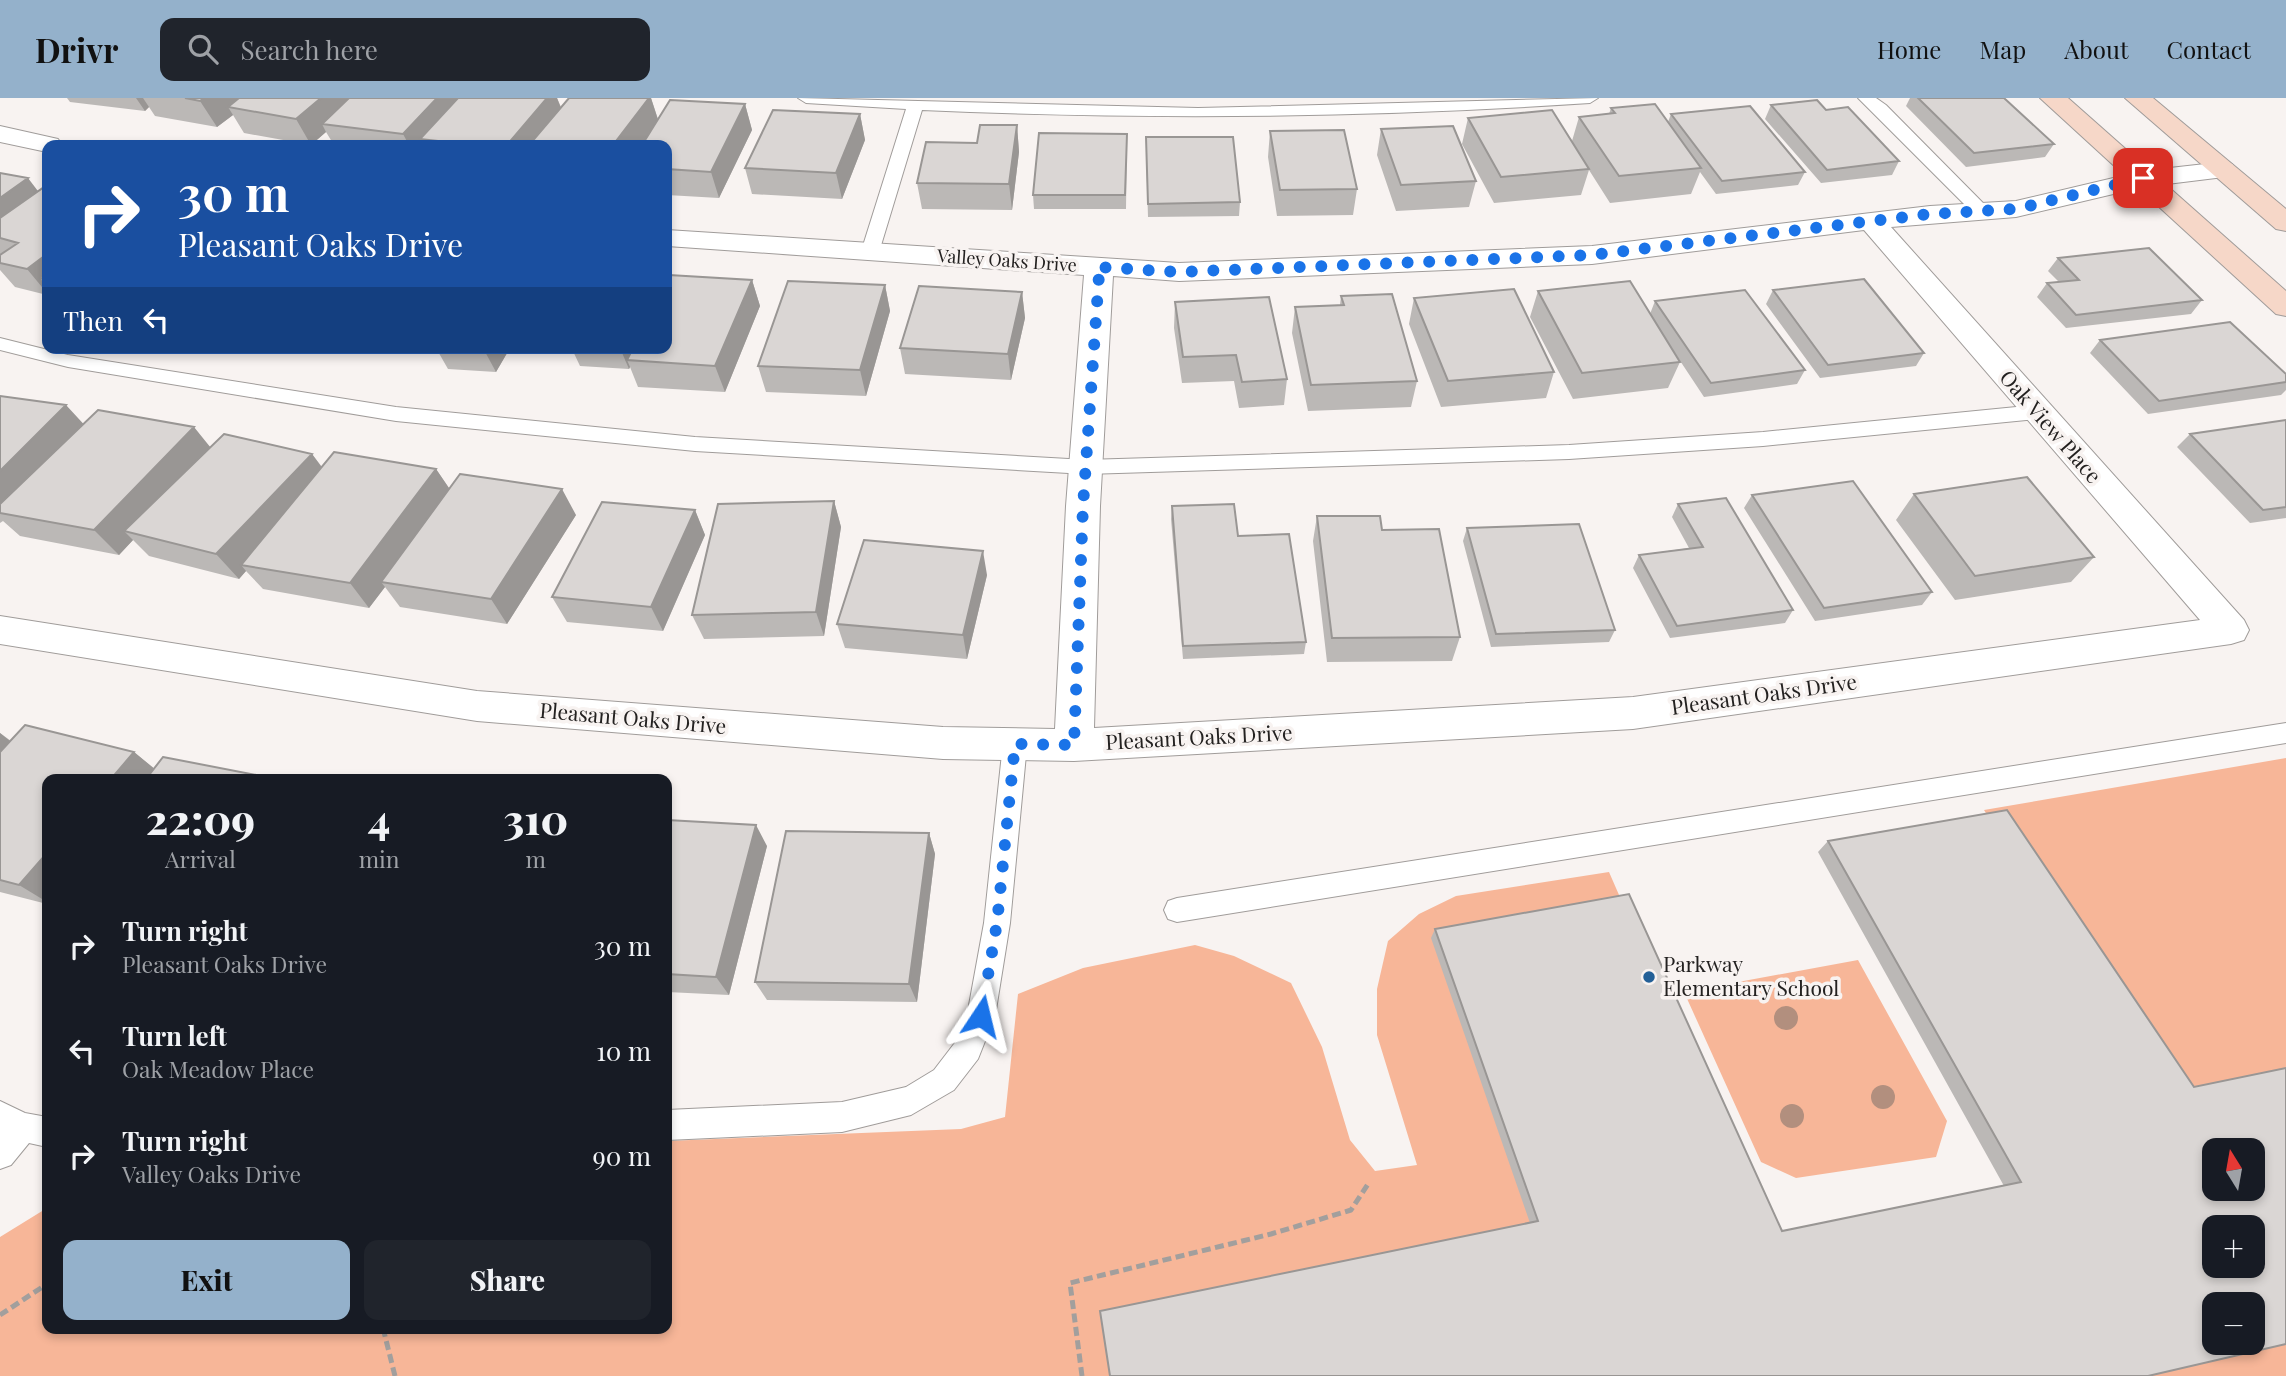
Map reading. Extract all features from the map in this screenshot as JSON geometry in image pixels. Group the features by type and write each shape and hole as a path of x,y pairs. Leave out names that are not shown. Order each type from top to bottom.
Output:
{"main road":[{"path":"2053,98 2286,307"},
{"path":"2138,98 2286,223"}],"street":[{"path":"0,134 42,143"},
{"name":"Valley Oaks Drive","path":"672,237 1179,272 1592,255 1871,221 2016,209 2143,178 2223,170"},
{"name":"Oak View Place","path":"1871,221 2231,630"},
{"path":"1074,745 1086,467 1099,275 1097,267"},
{"name":"Pleasant Oaks Drive","path":"0,630 477,706 943,743 1074,745 1633,713 2231,630"}],"lane":[{"path":"806,98 915,106 1148,113 1465,106 1590,98"},
{"path":"1866,98 1880,108 1980,211"},
{"path":"870,252 915,106"},
{"path":"0,344 68,361 396,414 695,444 1086,467 1569,452 1763,439 2037,412"},
{"path":"1177,910 2286,733"},
{"path":"672,1125 842,1117 911,1100 944,1080 968,1049 981,1016 997,923 1015,744"},
{"path":"0,1154 23,1125"}],"path":[{"path":"1082,1376 1070,1283 1271,1234 1352,1210 1368,1184"},
{"path":"0,1315 42,1287"},
{"path":"384,1334 395,1376"}],"shaded area":[{"path":"2286,758 2286,1081 2172,1104 1984,810"},
{"path":"1609,872 1829,1376 0,1376 0,1237 42,1211 42,1334 672,1334 672,1141 961,1129 1005,1117 1018,994 1083,968 1195,945 1234,956 1291,983 1322,1047 1350,1140 1375,1171 1417,1165 1377,1035 1377,989 1388,941 1419,914 1456,896"},
{"path":"1858,960 1947,1121 1936,1157 1796,1178 1761,1162 1684,992"},
{"path":"2286,1326 2286,1376 2110,1376 2202,1354 2265,1355 2265,1336"}],"building":[{"path":"239,98 321,98 296,119 228,107"},
{"path":"349,98 437,98 403,134 322,124"},
{"path":"458,98 547,98 511,140 420,139"},
{"path":"569,98 649,98 617,140 533,140"},
{"path":"1918,98 2004,98 2054,144 1974,153"},
{"path":"670,100 745,104 711,172 672,169 672,140 645,140"},
{"path":"1817,100 1826,110 1848,107 1899,161 1827,170 1771,105"},
{"path":"1655,104 1701,168 1619,176 1579,117 1615,113 1611,108"},
{"path":"1750,106 1805,172 1722,181 1671,114"},
{"path":"773,110 860,114 836,173 745,168"},
{"path":"1552,110 1589,169 1501,177 1468,118"},
{"path":"980,125 1017,125 1009,184 917,183 926,142 977,143"},
{"path":"1453,126 1476,181 1401,185 1381,129"},
{"path":"1344,130 1357,189 1280,190 1270,131"},
{"path":"1039,133 1127,134 1125,195 1033,195"},
{"path":"1146,137 1233,137 1240,202 1148,204"},
{"path":"0,173 28,178 0,198"},
{"path":"42,189 42,258 27,269 0,263 0,255 18,243 0,238 0,218"},
{"path":"2149,248 2202,300 2076,315 2047,283 2079,280 2058,258"},
{"path":"672,275 752,280 715,366 627,360 630,354 672,354"},
{"path":"1864,279 1924,353 1828,365 1773,290"},
{"path":"788,281 885,285 860,370 758,366"},
{"path":"1630,281 1680,362 1582,373 1538,291"},
{"path":"919,286 1022,292 1008,354 900,348"},
{"path":"1514,289 1554,372 1448,381 1414,298"},
{"path":"1745,290 1805,370 1711,383 1655,301"},
{"path":"1392,294 1417,381 1311,385 1295,307 1344,305 1341,296"},
{"path":"1269,297 1287,379 1242,382 1236,355 1183,357 1175,302"},
{"path":"2230,322 2286,374 2286,382 2159,401 2100,340"},
{"path":"0,396 66,405 0,471"},
{"path":"98,410 194,427 94,530 0,513 0,504"},
{"path":"2286,420 2286,507 2263,510 2190,434"},
{"path":"224,434 312,454 216,554 124,531"},
{"path":"334,452 436,469 350,583 241,565"},
{"path":"460,474 562,489 491,599 381,582"},
{"path":"2027,477 2094,557 1975,576 1914,494"},
{"path":"1853,481 1932,592 1824,608 1752,495"},
{"path":"1726,498 1793,610 1677,626 1639,555 1703,547 1678,504"},
{"path":"834,501 816,612 692,615 718,504"},
{"path":"602,502 695,510 651,607 552,597"},
{"path":"1234,504 1238,536 1289,534 1306,642 1183,646 1172,506"},
{"path":"1317,516 1380,516 1382,530 1439,529 1460,637 1332,638"},
{"path":"1579,524 1615,630 1496,634 1467,528"},
{"path":"864,540 983,551 963,635 837,624"},
{"path":"25,725 134,752 115,774 42,774 42,859 19,885 0,880 0,752"},
{"path":"163,757 251,774 150,774"},
{"path":"2007,810 2194,1087 2286,1068 2286,1344 2265,1349 2265,1292 2202,1292 2202,1355 2239,1355 2148,1376 1110,1376 1100,1311 1538,1221 1435,929 1629,894 1782,1231 2021,1182 1828,841"},
{"path":"672,820 756,825 716,977 672,974"},
{"path":"786,831 929,833 909,984 755,982"}],"place":[{"name":"Parkway Elementary School","path":"1649,977"}],"route":[{"path":"981,1016 997,923 1015,744 1074,745 1083,506 1099,275 1097,267 1179,272 1592,255 1930,214 2016,209 2143,178"}]}
